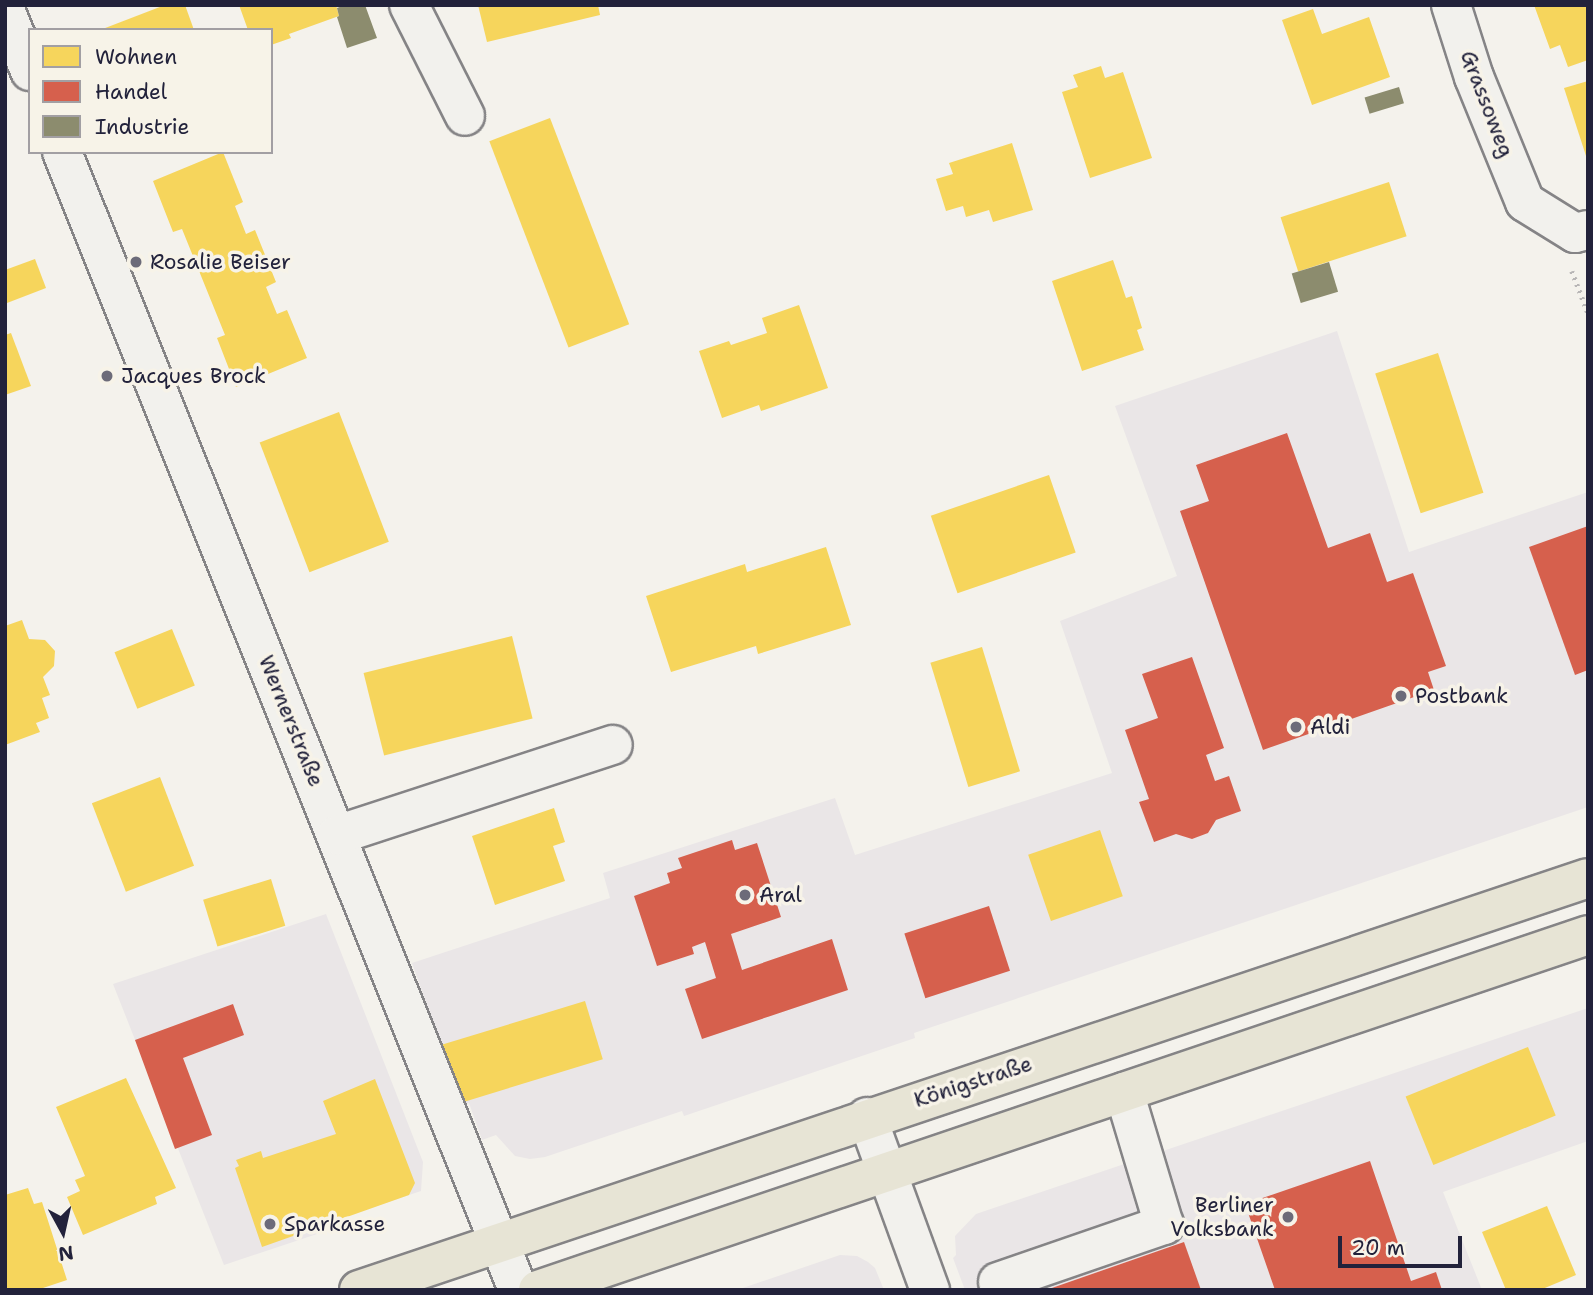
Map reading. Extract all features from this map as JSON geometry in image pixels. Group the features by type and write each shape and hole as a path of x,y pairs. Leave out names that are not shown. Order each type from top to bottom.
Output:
{"main road":[{"name":"Königstraße","path":"359,1290 867,1117 1588,878"},
{"path":"538,1290 1588,935"}],"street":[{"path":"409,5 465,116"},
{"name":"Grassoweg","path":"1451,5 1474,77 1525,202 1575,233 1588,230"},
{"path":"5,10 28,66"},
{"name":"Wernerstraße","path":"63,154 518,1290"},
{"path":"337,835 613,745"},
{"path":"998,1282 1164,1225 1124,1092"},
{"path":"867,1117 930,1290"}],"shaded area":[{"path":"1337,331 1409,552 1588,492 1588,807 914,1033 915,1038 684,1116 682,1111 545,1157 530,1159 515,1156 496,1135 482,1140 469,1103 462,1105 412,963 610,898 603,873 835,798 855,855 1112,773 1060,621 1177,576 1115,406"},
{"path":"326,914 423,1162 421,1191 316,1226 317,1234 224,1265 113,984"},
{"path":"1588,1008 1588,1141 1443,1192 1482,1290 965,1290 953,1258 956,1255 955,1236 976,1214"},
{"path":"840,1255 857,1256 868,1262 875,1268 884,1290 737,1290"}],"building: Wohnen":[{"path":"165,5 185,5 193,28 105,28"},
{"path":"239,5 336,5 339,16 289,34 291,38 273,44 273,28 247,28"},
{"path":"478,5 598,5 600,15 487,42"},
{"path":"1534,5 1588,5 1588,60 1568,67 1560,45 1550,49"},
{"path":"1313,9 1322,34 1369,17 1390,77 1312,105 1282,20"},
{"path":"1101,66 1105,78 1123,72 1152,158 1090,178 1062,92 1078,87 1073,75"},
{"path":"1588,81 1588,159 1587,159 1564,88"},
{"path":"550,118 629,324 569,348 489,141"},
{"path":"1012,143 1033,210 993,222 989,210 966,217 963,206 946,211 936,179 953,174 949,163"},
{"path":"224,154 243,202 235,206 246,234 255,230 276,282 266,287 277,314 287,310 307,358 236,387 217,338 225,335 182,229 173,232 153,181"},
{"path":"1389,182 1407,236 1298,271 1281,217"},
{"path":"35,259 46,288 7,303 5,270"},
{"path":"1113,260 1126,298 1132,296 1142,328 1137,330 1144,350 1082,371 1052,281"},
{"path":"799,305 828,388 761,411 759,405 722,418 699,351 729,341 731,345 767,333 762,318"},
{"path":"11,333 31,386 5,395 5,335"},
{"path":"1438,353 1483,493 1421,513 1375,373"},
{"path":"339,412 389,542 309,572 260,442"},
{"path":"1049,475 1076,553 958,593 931,516"},
{"path":"826,547 851,625 758,654 756,646 671,672 646,596 745,564 747,572"},
{"path":"22,620 29,639 45,640 55,651 54,666 43,677 50,695 42,698 49,718 36,723 40,732 5,745 5,626"},
{"path":"172,629 195,686 137,709 115,652"},
{"path":"512,636 533,718 384,755 364,673"},
{"path":"982,647 1020,771 968,787 930,663"},
{"path":"160,777 194,866 126,892 92,803"},
{"path":"554,808 565,842 553,846 565,881 495,905 472,836"},
{"path":"1100,830 1123,896 1051,921 1028,855"},
{"path":"271,879 285,926 217,947 203,900"},
{"path":"585,1001 603,1059 460,1103 443,1045"},
{"path":"1528,1047 1556,1116 1433,1165 1406,1096"},
{"path":"126,1078 176,1188 155,1197 157,1204 83,1235 67,1197 80,1191 75,1180 85,1176 56,1107"},
{"path":"375,1079 415,1183 409,1195 262,1247 235,1168 239,1166 236,1160 261,1151 263,1158 336,1134 323,1101"},
{"path":"28,1188 34,1204 42,1202 67,1280 37,1290 5,1290 5,1195"},
{"path":"1547,1206 1576,1275 1540,1290 1506,1290 1482,1232"}],"building: Handel":[{"path":"1287,433 1328,548 1370,533 1387,582 1413,573 1446,666 1428,672 1434,690 1263,750 1180,511 1209,501 1196,465"},
{"path":"1588,526 1588,670 1575,675 1529,547"},
{"path":"1192,657 1224,748 1206,755 1215,781 1229,776 1241,811 1216,820 1208,833 1192,839 1176,834 1154,842 1139,802 1149,799 1125,730 1158,718 1142,674"},
{"path":"732,840 735,850 757,843 781,917 731,934 742,970 832,939 848,990 702,1039 685,989 716,978 705,942 692,947 694,954 657,966 634,896 670,883 667,873 682,868 678,858"},
{"path":"989,906 1010,971 925,998 904,934"},
{"path":"233,1004 244,1035 183,1058 212,1135 175,1149 135,1040"},
{"path":"1370,1161 1411,1281 1436,1272 1442,1290 1275,1290 1245,1204"},
{"path":"1184,1242 1201,1290 1049,1290 1049,1289"}],"building: Industrie":[{"path":"345,5 365,5 377,38 347,48 337,17 337,8"},
{"path":"1399,87 1404,103 1370,114 1365,98"},
{"path":"1329,262 1338,292 1301,303 1292,273"}],"place":[{"name":"Rosalie Beiser","path":"136,262"},
{"name":"Jacques Brock","path":"107,376"},
{"name":"Postbank","path":"1401,696"},
{"name":"Aldi","path":"1296,727"},
{"name":"Aral","path":"745,895"},
{"name":"Berliner Volksbank","path":"1288,1217"},
{"name":"Sparkasse","path":"270,1224"}]}
